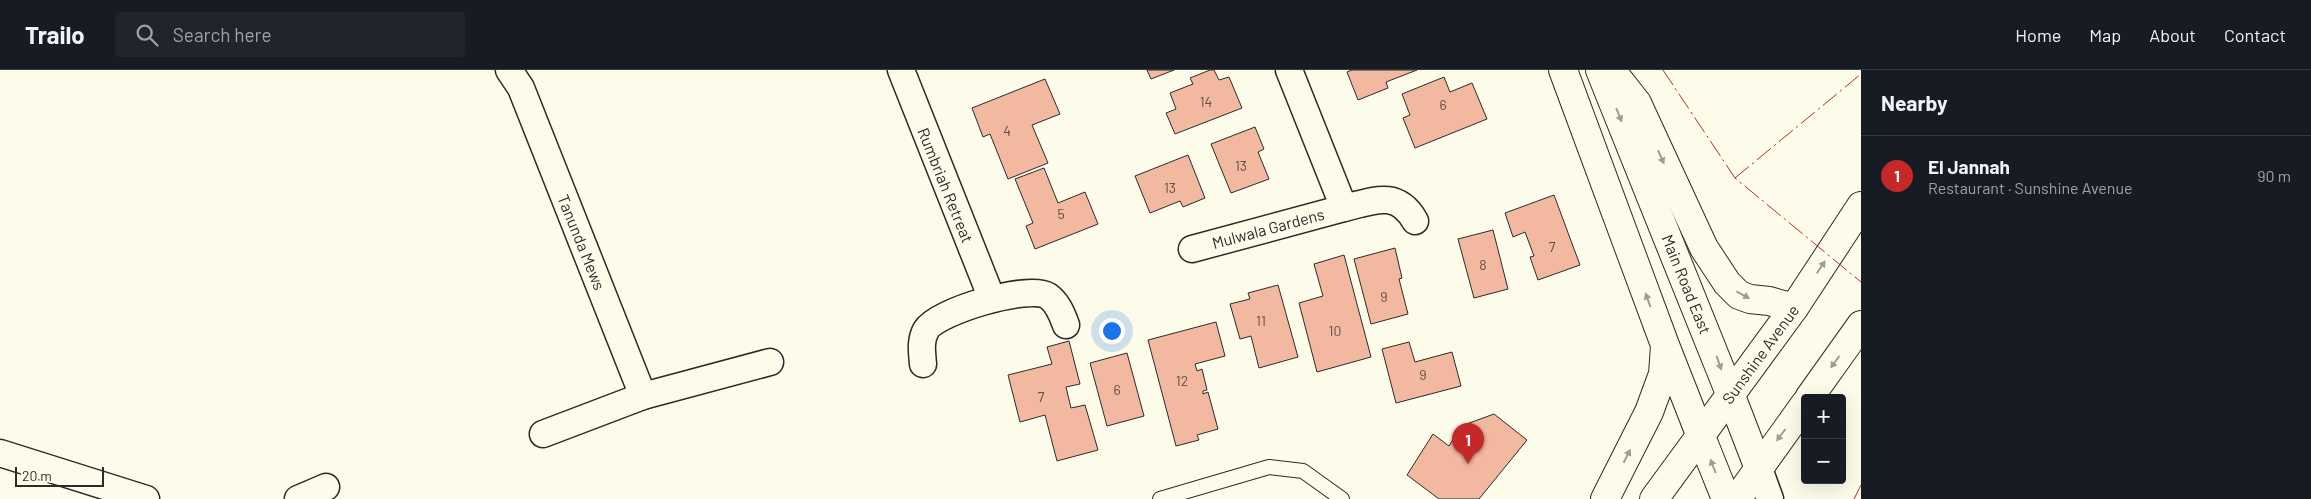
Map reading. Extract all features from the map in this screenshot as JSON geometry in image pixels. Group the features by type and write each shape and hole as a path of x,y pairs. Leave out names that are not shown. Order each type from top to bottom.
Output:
{"main road":[{"path":"1563,70 1665,345 1726,499"},
{"name":"Main Road East","path":"1600,70 1758,466"},
{"path":"1611,70 1637,103 1704,248 1727,283 1739,295 1794,308"},
{"name":"Sunshine Avenue","path":"1654,499 1794,308 1861,206"},
{"path":"1812,394 1861,325"},
{"path":"1605,499 1649,412 1663,374 1665,345"},
{"path":"1737,499 1758,466 1801,409"}],"street":[{"name":"Rumbriah Retreat","path":"901,70 992,299"},
{"name":"Mulwala Gardens","path":"1289,70 1344,208"},
{"name":"Tanunda Mews","path":"516,76 643,396"},
{"name":"Mulwala Gardens","path":"1192,249 1379,200 1398,202 1409,210 1415,221"},
{"path":"923,364 921,342 926,329 934,321 953,311 992,299 1035,292 1047,295 1056,305 1066,324"},
{"path":"544,434 643,396 770,362"},
{"path":"0,453 146,499"},
{"name":"Main Road East","path":"1758,466 1770,499"},
{"path":"298,499 326,487"}],"lane":[{"path":"1160,499 1269,467 1303,471 1342,499"}],"building":[{"path":"1147,70 1174,70 1151,79"},
{"path":"1214,70 1219,80 1229,77 1242,108 1175,134 1166,113 1176,109 1170,93 1193,84 1190,78"},
{"path":"1352,70 1417,70 1386,82 1388,88 1358,100 1347,72"},
{"path":"1444,77 1450,92 1472,83 1487,119 1415,148 1403,118 1410,115 1402,94"},
{"path":"1045,79 1060,114 1032,125 1048,163 1008,179 990,134 983,137 972,108"},
{"path":"1255,127 1264,149 1258,152 1269,179 1231,193 1211,144"},
{"path":"1188,155 1205,198 1183,207 1180,201 1150,213 1135,176"},
{"path":"1044,168 1058,203 1085,192 1098,224 1035,249 1026,226 1033,223 1015,179"},
{"path":"1554,195 1580,265 1538,280 1530,257 1534,256 1525,232 1513,237 1505,213"},
{"path":"1493,230 1508,289 1474,298 1458,239"},
{"path":"1395,248 1402,278 1399,279 1408,314 1371,324 1354,259"},
{"path":"1344,255 1371,357 1317,372 1299,303 1323,296 1314,264"},
{"path":"1278,285 1298,357 1259,368 1251,336 1240,339 1230,304 1250,299 1248,293"},
{"path":"1216,322 1225,356 1195,364 1197,371 1202,369 1207,390 1203,391 1203,394 1208,392 1218,429 1197,435 1199,440 1176,446 1148,340"},
{"path":"1069,341 1080,384 1066,387 1071,408 1085,405 1098,450 1057,461 1045,415 1020,422 1008,375 1052,364 1047,347"},
{"path":"1409,342 1415,362 1452,352 1461,386 1396,403 1382,349"},
{"path":"1127,353 1144,416 1107,426 1090,363"},
{"path":"1494,414 1527,440 1479,499 1439,499 1407,475 1433,434 1449,446 1461,426"}],"power":[{"path":"1663,70 1735,178 1861,282"},
{"path":"1735,178 1861,74"},
{"path":"1854,499 1861,485"}],"place":[{"name":"El Jannah","path":"1468,464"}]}
